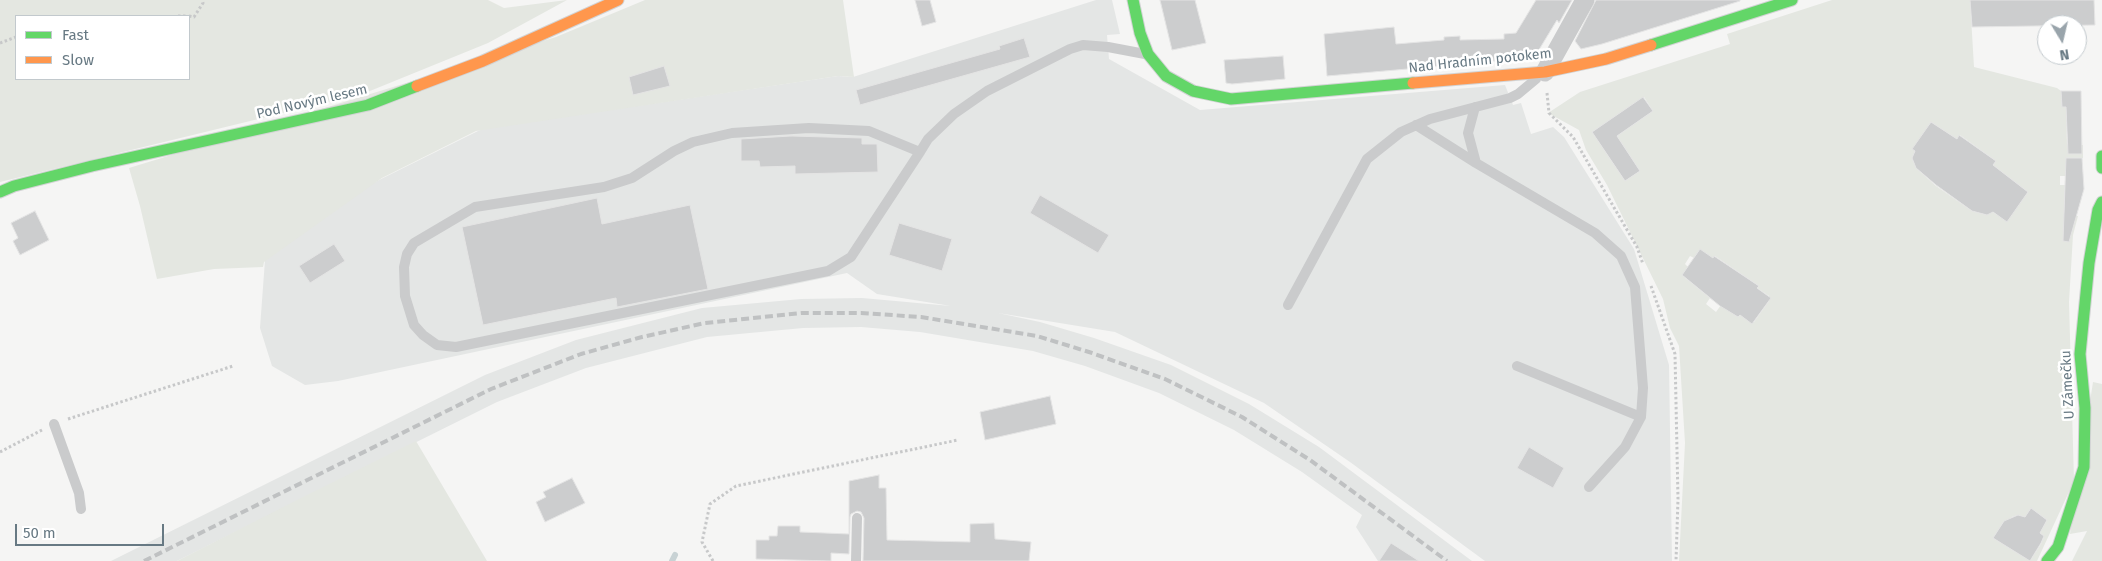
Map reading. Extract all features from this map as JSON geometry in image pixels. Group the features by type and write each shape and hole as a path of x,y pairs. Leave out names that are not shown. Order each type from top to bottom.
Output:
{"street":[{"name":"Pod Novým lesem","path":"0,192 14,186 92,166 368,105 483,61 618,0"},
{"path":"1133,0 1140,33 1148,54"},
{"path":"1545,72 1585,0"},
{"name":"Nad Hradním potokem","path":"1148,54 1166,76 1193,91 1231,99 1545,72 1606,59 1792,0"},
{"path":"2102,156 2102,168"},
{"name":"U Zámečku","path":"2047,561 2058,546 2084,467 2085,408 2080,354 2089,263 2098,210 2102,202"}],"lane":[{"path":"920,152 869,131 817,128 732,133 693,142 674,151 632,178 613,184 475,207 414,244 407,254 404,267 405,296 414,325 423,335 437,344 456,347 828,271 851,257 920,152 928,139 954,114 980,96 1070,49 1083,45 1148,54"},
{"path":"1288,305 1366,159 1401,132 1430,119 1518,94 1545,72"},
{"path":"1475,107 1468,133 1476,164"},
{"path":"1416,125 1476,164 1595,233 1621,256 1636,287 1644,388 1641,417 1625,447 1590,487"},
{"path":"1517,366 1641,417"},
{"path":"54,424 79,493 81,509"},
{"path":"856,561 857,518"}],"path":[{"path":"190,16 194,17 203,3 202,0"},
{"path":"0,43 15,37"},
{"path":"0,452 54,424 233,366"},
{"path":"713,561 702,542 710,504 736,486 958,440"}],"shaded area":[{"path":"0,0 488,0 504,8 567,0 488,43 365,93 0,182"},
{"path":"645,0 843,0 854,77 838,76 476,131 382,178 264,262 263,267 214,269 157,279 129,168 556,37"},
{"path":"1096,0 1112,0 1120,34 1107,35 1109,59 1200,110 1505,85 1513,105 1521,103 1531,134 1553,127 1564,137 1634,249 1669,365 1672,561 1485,561 1350,462 1264,403 1115,332 998,313 1040,322 1094,338 1171,365 1249,404 1319,447 1472,561 1378,561 1356,527 1362,515 1302,472 1234,430 1159,393 1085,366 1033,351 920,332 861,327 803,328 707,337 586,368 497,402 177,561 111,561 485,375 576,340 702,308 801,299 862,298 951,306 877,294 847,273 338,381 305,385 272,366 260,328 265,260 373,183 482,129 838,76 853,77"},
{"path":"1832,0 1970,0 1974,67 2057,88 2061,91 2062,106 2066,107 2067,144 2083,145 2083,158 2066,159 2066,176 2060,176 2060,185 2065,185 2064,216 2078,216 2073,235 2069,302 2074,481 2037,561 2030,561 1679,561 1685,443 1679,346 1670,328 1663,299 1607,185 1586,150 1579,130 1548,113 1580,92 1730,44 1727,34","holes":["1644,97 1653,111 1617,136 1640,171 1625,181 1592,132","1931,122 1957,139 1960,135 1996,161 1993,165 2028,192 2007,221 1991,211 1987,215 1972,211 1936,186 1916,168 1912,158 1915,151 1913,149","1699,251 1713,258 1715,256 1759,286 1757,288 1769,296 1769,301 1754,322 1750,322 1740,315 1738,317 1721,305 1716,312 1706,304 1710,298 1683,276 1688,267 1685,264 1690,256 1694,258","2031,508 2047,520 2040,533 2044,536 2041,544 2030,561 1993,538 2004,521 2007,522 2012,517 2018,515 2025,517"]},
{"path":"2093,382 2102,384 2102,561 2072,561 2087,531 2070,534"},
{"path":"416,441 487,561 177,561 301,498"}],"building":[{"path":"915,0 930,0 936,22 922,26"},
{"path":"1160,0 1195,0 1206,43 1172,50"},
{"path":"1536,0 1572,0 1559,23 1557,20 1534,58 1327,76 1324,34 1394,27 1396,44 1444,40 1444,37 1460,36 1460,40 1504,39 1504,34 1516,33"},
{"path":"1596,0 1740,1 1581,49 1575,41"},
{"path":"1970,0 2094,0 2095,25 2087,25 2087,15 2037,15 2037,26 1972,27"},
{"path":"1024,38 1030,57 860,105 856,90 1000,49 999,46"},
{"path":"1283,56 1285,79 1226,83 1224,60"},
{"path":"664,66 670,86 633,95 629,77"},
{"path":"2061,91 2081,91 2082,154 2068,154 2066,107 2062,107"},
{"path":"1643,97 1653,111 1617,136 1640,171 1625,181 1592,132"},
{"path":"1931,122 1957,139 1959,135 1996,161 1993,165 2028,192 2007,222 1993,212 1987,215 1972,211 1916,168 1912,158 1915,151 1912,149"},
{"path":"791,136 862,138 862,144 877,144 878,172 795,174 795,166 760,167 759,161 741,161 741,139"},
{"path":"2066,158 2082,158 2084,189 2069,242 2063,241"},
{"path":"1040,195 1109,235 1098,253 1030,213"},
{"path":"597,198 602,224 690,205 708,289 617,307 616,298 483,325 462,227"},
{"path":"35,211 49,240 20,255 13,241 18,238 11,223"},
{"path":"899,223 952,239 942,271 889,255"},
{"path":"334,244 345,261 310,283 299,266"},
{"path":"1700,249 1713,258 1714,256 1759,286 1757,288 1771,298 1752,324 1740,315 1738,317 1720,306 1682,275"},
{"path":"1050,396 1056,424 985,440 980,412"},
{"path":"1529,447 1564,468 1553,488 1517,468"},
{"path":"879,475 879,488 886,488 887,540 970,542 970,524 994,523 995,539 1031,542 1029,561 863,561 864,518 861,512 857,511 851,514 850,517 849,554 831,553 831,561 756,559 756,540 769,540 769,536 777,536 778,526 800,526 800,532 849,534 849,481"},
{"path":"572,478 585,503 545,522 536,502 546,497 543,492"},
{"path":"2031,508 2047,520 2040,533 2044,536 2030,561 1993,538 2004,521 2018,515 2025,517"},
{"path":"1391,543 1419,561 1379,561"}],"waterway":[{"path":"672,561 675,555"}],"railway":[{"path":"144,561 491,389 581,354 642,337 705,323 802,313 861,313 921,317 1037,336 1165,379 1242,417 1310,460 1447,561"}],"traffic: fast":[{"path":"1133,0 1140,33 1148,54 1166,76 1193,91 1231,99 1413,83"},
{"path":"1651,45 1792,0"},
{"path":"0,192 14,186 92,166 368,105 417,86"},
{"path":"2102,156 2102,168"},
{"path":"2047,561 2058,547 2084,467 2085,408 2080,354 2089,263 2098,210 2102,202"}],"traffic: slow":[{"path":"417,86 483,61 618,0"},
{"path":"1413,83 1545,72 1606,59 1651,45"}]}
